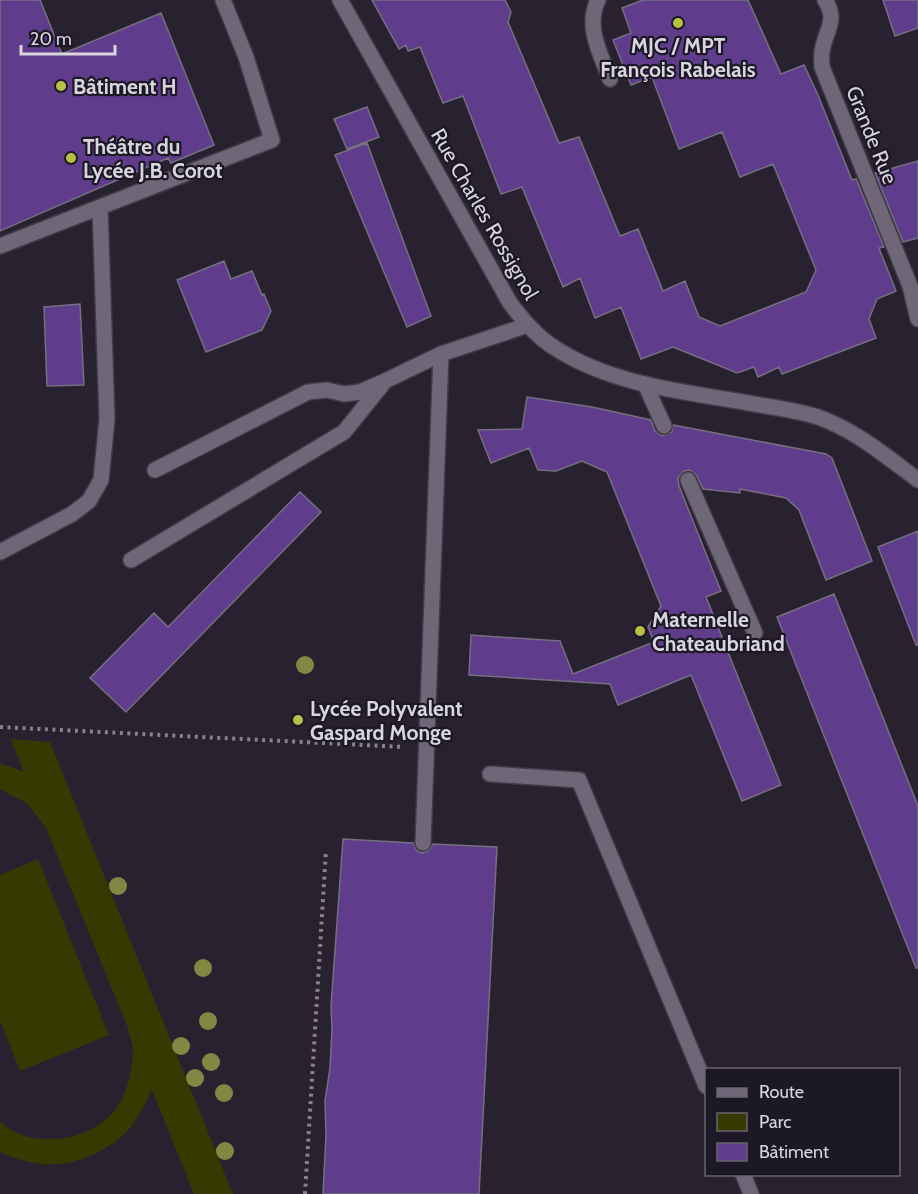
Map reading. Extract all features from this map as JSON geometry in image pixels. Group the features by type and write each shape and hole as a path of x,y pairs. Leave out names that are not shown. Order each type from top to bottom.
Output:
{"street":[{"path":"0,246 272,140 246,57 223,0"},
{"name":"Rue Charles Rossignol","path":"339,0 510,303 528,325 553,347 582,364 645,384 819,418 867,442 918,480"},
{"path":"598,0 594,9 593,35 610,78"},
{"name":"Grande Rue","path":"825,0 830,8 830,31 822,50 822,67 914,285 918,319"},
{"path":"0,552 72,514 88,501 101,480 107,419 100,208"},
{"path":"156,470 308,393 327,390 344,394 360,392 441,354 528,325"},
{"path":"423,843 441,354"},
{"path":"131,560 344,432 385,381"},
{"path":"645,384 664,426"},
{"path":"688,480 755,633"},
{"path":"489,774 579,780 705,1084"},
{"path":"744,1176 751,1194"}],"path":[{"path":"0,727 428,748"},
{"path":"305,1194 326,850"}],"green space":[{"path":"11,739 50,742 233,1194 194,1194 152,1090 137,1119 127,1131 110,1145 90,1156 69,1163 44,1164 21,1160 0,1152 0,1122 15,1132 43,1139 72,1136 99,1125 119,1104 125,1092 133,1051 128,1028 46,828 28,804 0,789 0,763 24,772"},
{"path":"38,859 109,1035 20,1071 0,1021 0,875"}],"building":[{"path":"0,0 40,0 62,54 161,13 214,145 171,163 168,158 0,231"},
{"path":"372,0 505,0 511,12 508,22 559,143 579,137 620,236 638,229 663,291 685,281 699,317 720,326 806,292 816,270 773,164 740,177 722,132 679,149 652,77 631,85 613,40 631,33 622,8 643,0 748,0 781,74 804,65 852,180 856,179 884,247 879,248 896,291 877,299 869,319 876,338 782,374 779,367 758,377 754,367 737,373 673,347 641,359 621,307 595,318 580,278 563,287 522,187 501,194 463,96 443,103 420,47 408,51 406,45 399,49"},
{"path":"883,0 918,0 918,28 895,36"},
{"path":"367,107 379,137 347,149 334,119"},
{"path":"367,143 431,316 407,327 335,155"},
{"path":"918,161 918,238 903,242 875,173"},
{"path":"224,261 231,279 252,271 271,311 262,330 206,352 177,280"},
{"path":"80,304 84,385 47,386 44,307"},
{"path":"527,397 592,407 651,420 655,431 662,436 672,432 673,425 826,454 832,458 872,561 826,580 799,510 786,498 740,489 740,493 703,489 697,476 690,470 684,471 678,478 679,486 721,591 706,597 781,785 742,801 691,675 618,705 610,684 469,675 471,635 560,641 573,674 654,642 648,627 661,606 607,472 582,461 556,471 538,470 529,448 491,463 478,430 522,429"},
{"path":"300,492 321,512 126,712 90,678 154,613 168,627"},
{"path":"918,531 918,645 916,645 878,547"},
{"path":"834,594 918,806 918,968 916,968 777,617"},
{"path":"343,839 413,843 417,851 422,853 428,851 433,844 497,847 479,1194 323,1194 325,1101 330,1068 331,1006"}],"place":[{"name":"MJC / MPT François Rabelais","path":"678,23"},
{"name":"Bâtiment H","path":"61,86"},
{"name":"Théâtre du Lycée J.B. Corot","path":"71,158"},
{"name":"Maternelle Chateaubriand","path":"640,631"},
{"name":"Lycée Polyvalent Gaspard Monge","path":"298,720"}]}
